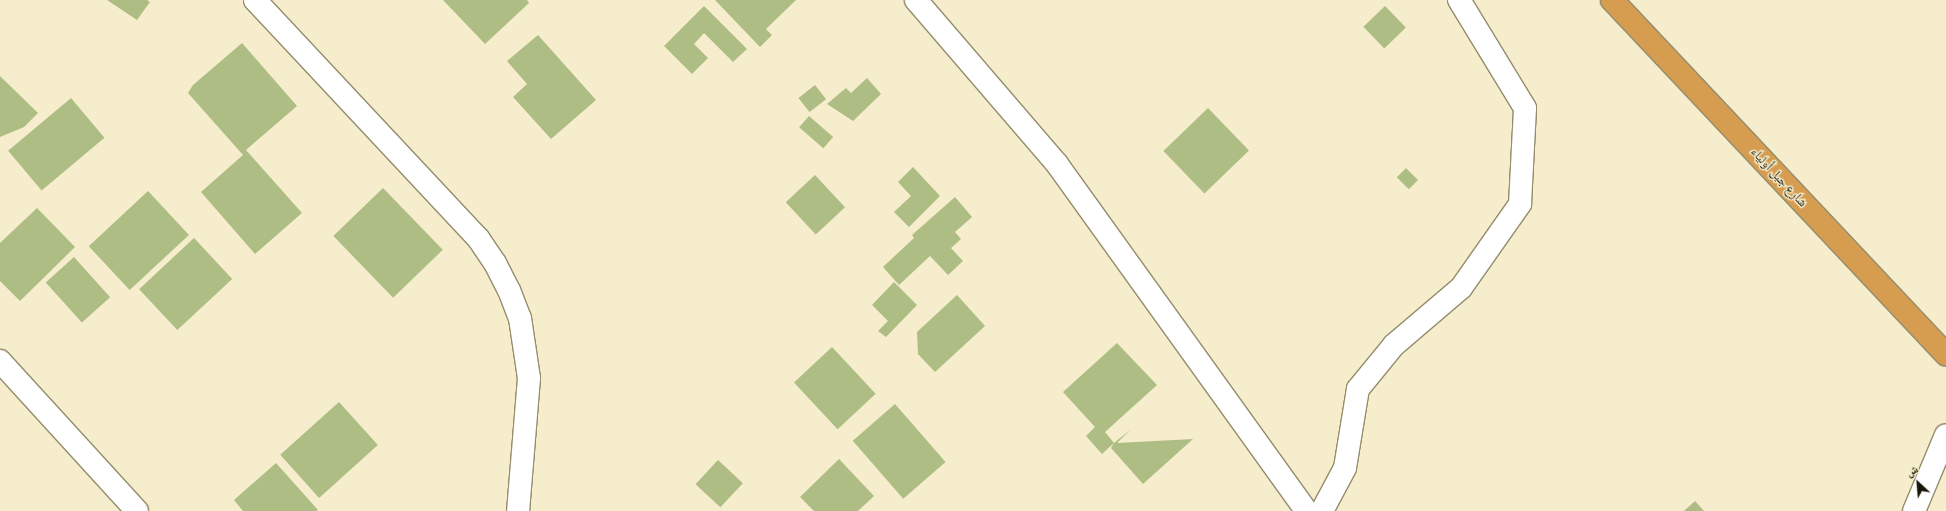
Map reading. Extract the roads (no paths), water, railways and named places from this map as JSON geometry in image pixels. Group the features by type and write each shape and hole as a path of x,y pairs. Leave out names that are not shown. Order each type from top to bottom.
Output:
{"highway":[{"name":"شارع جبل أولياء","path":"1612,0 1946,356"}],"street":[{"path":"255,0 478,238 495,263 509,290 520,318 529,378 518,511"},
{"path":"916,0 1057,164 1306,511"},
{"path":"1322,511 1345,468 1358,389 1394,345 1461,288 1520,204 1525,108 1459,0"},
{"path":"0,361 137,511"},
{"path":"1914,511 1946,435"}]}
